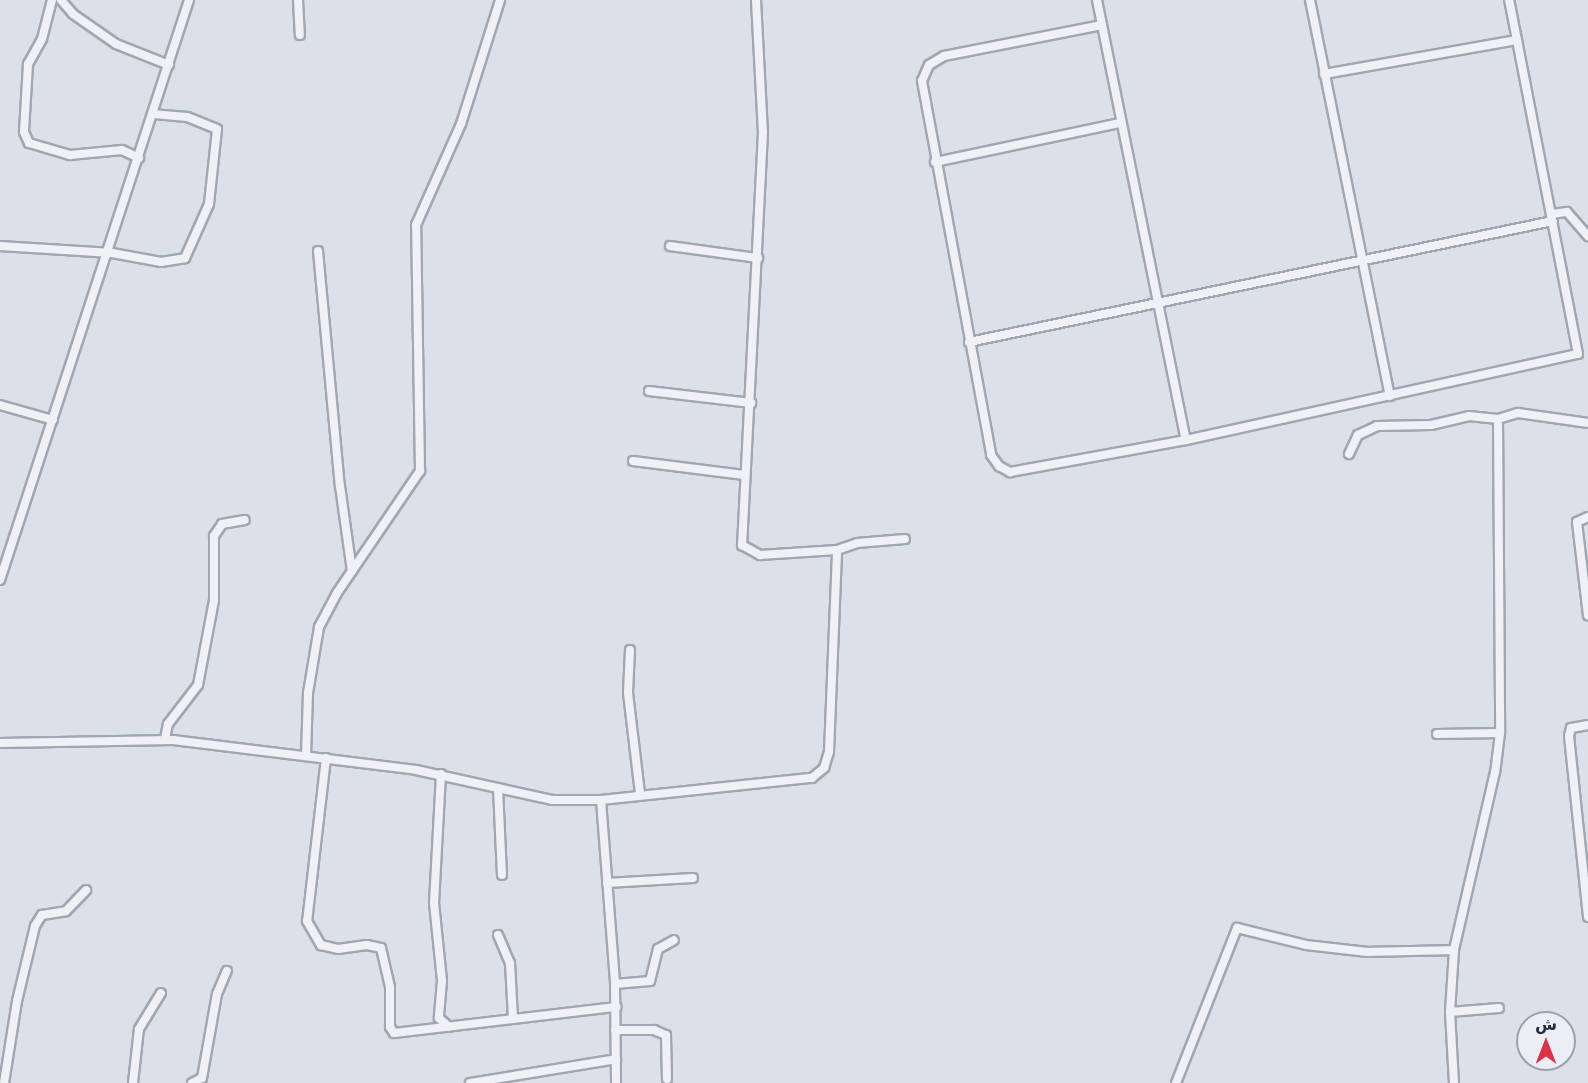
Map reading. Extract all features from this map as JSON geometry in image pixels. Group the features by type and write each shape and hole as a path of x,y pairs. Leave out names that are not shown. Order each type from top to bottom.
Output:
{"street":[{"path":"52,0 42,39 28,64 24,132 29,143 70,156 122,150 139,158"},
{"path":"61,0 73,14 116,44 169,65"},
{"path":"0,579 106,253 154,114 189,0"},
{"path":"298,0 300,35"},
{"path":"306,756 315,644 336,593 418,477 417,225 461,124 500,0"},
{"path":"756,0 763,132 751,403 740,532 742,545 749,551 760,555 837,550 857,543 905,539"},
{"path":"1097,0 1156,304 1186,440"},
{"path":"1310,0 1361,262 1390,396"},
{"path":"1102,25 936,59 924,73 922,90 991,455 1004,469 1023,472 1186,440 1578,354 1509,0"},
{"path":"1324,74 1517,40"},
{"path":"0,246 106,253 160,262 185,258 206,213 217,129 187,117 154,114"},
{"path":"935,162 1120,123"},
{"path":"969,342 1361,262 1567,212 1588,236"},
{"path":"670,246 758,258"},
{"path":"318,251 339,486 352,571"},
{"path":"649,392 751,403"},
{"path":"0,405 53,420"},
{"path":"1349,454 1358,435 1377,426 1431,425 1469,416 1498,419 1518,413 1542,414 1588,423"},
{"path":"1454,1083 1450,1012 1454,950 1495,772 1500,733 1498,419"},
{"path":"633,461 744,475"},
{"path":"1588,517 1577,522 1588,615"},
{"path":"165,739 168,724 198,685 214,600 213,536 222,524 245,520"},
{"path":"0,743 165,739 441,774 552,800 601,800 640,794 812,778 824,768 829,752 837,550"},
{"path":"630,650 628,693 640,794"},
{"path":"1588,725 1571,728 1569,736 1588,917"},
{"path":"1437,734 1500,733"},
{"path":"326,758 309,929 321,945 338,950 367,945 381,948 390,987 390,1027 394,1033 616,1007"},
{"path":"441,774 434,903 442,981 439,1018 449,1027"},
{"path":"498,788 502,874"},
{"path":"601,800 615,984 616,1083"},
{"path":"607,883 693,878"},
{"path":"4,1083 17,1001 35,926 42,915 66,911 86,890"},
{"path":"1176,1083 1237,928 1306,945 1357,950 1454,950"},
{"path":"498,935 510,963 513,1019"},
{"path":"615,984 650,981 658,949 674,940"},
{"path":"192,1083 202,1078 217,994 227,971"},
{"path":"133,1083 138,1029 161,993"},
{"path":"1450,1012 1499,1008"},
{"path":"615,1030 654,1030 666,1035 667,1079"},
{"path":"470,1083 616,1059"}]}
